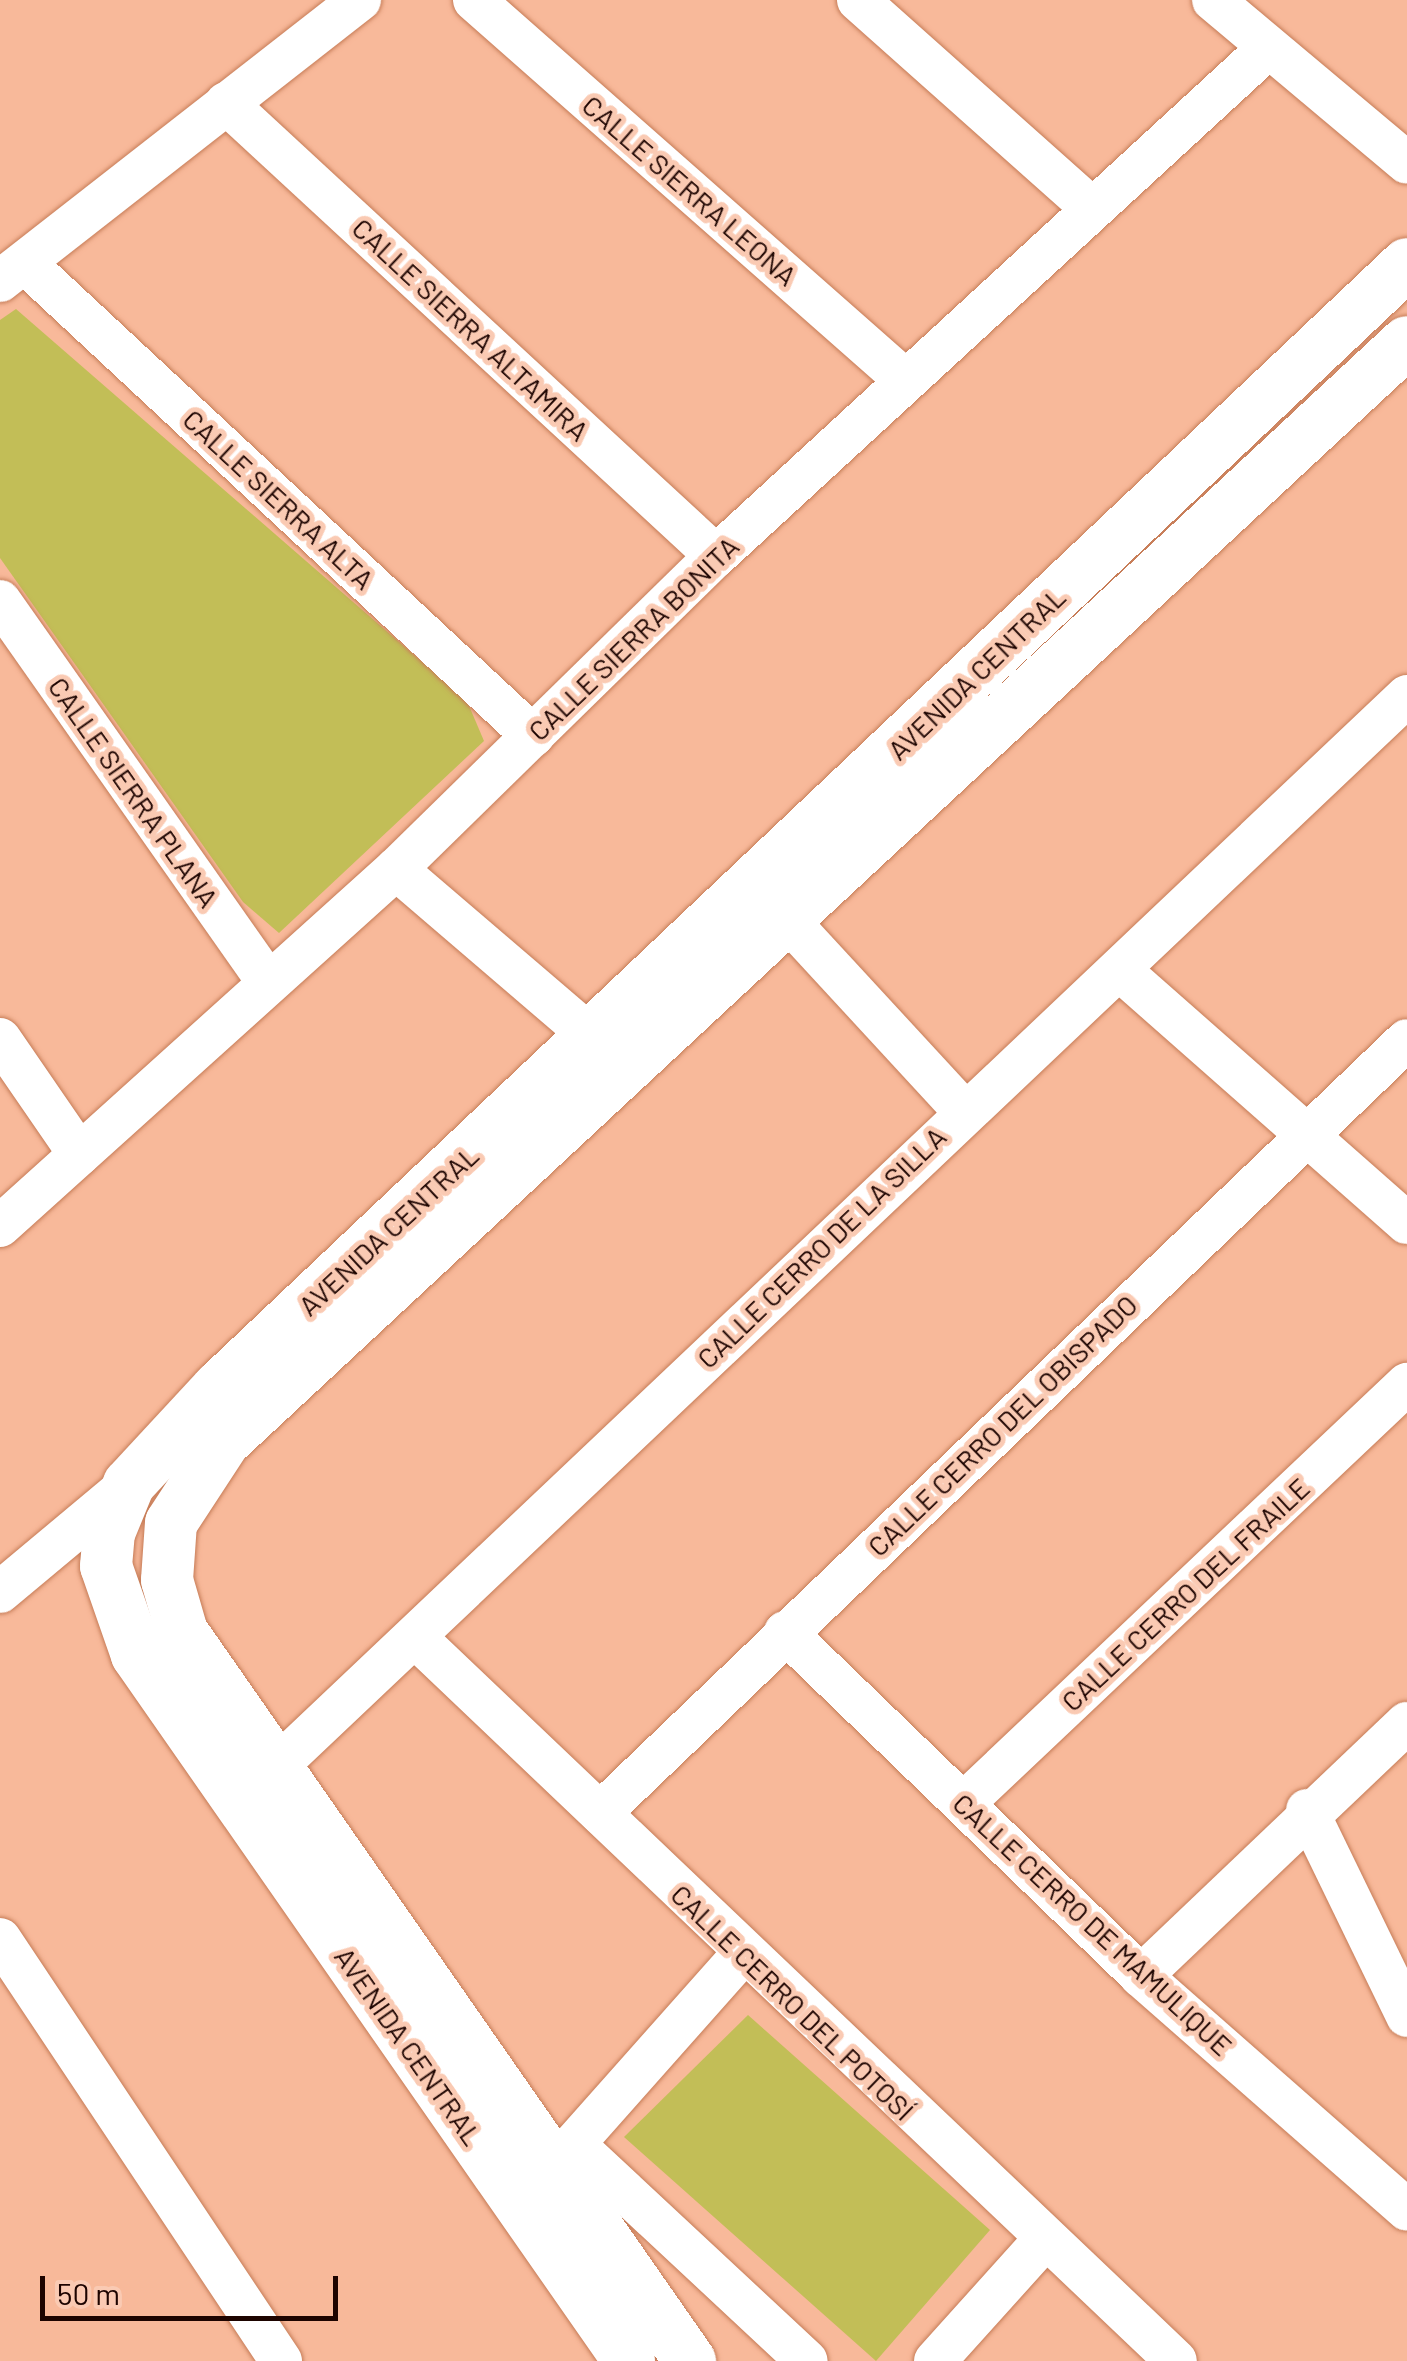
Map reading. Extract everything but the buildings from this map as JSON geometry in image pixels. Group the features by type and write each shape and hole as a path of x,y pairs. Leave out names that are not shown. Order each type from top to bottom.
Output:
{"street":[{"path":"13,272 360,0"},
{"name":"CALLE SIERRA LEONA","path":"474,0 905,380"},
{"path":"858,0 1090,207"},
{"path":"1212,0 1266,50 1407,162"},
{"name":"CALLE SIERRA BONITA","path":"0,1226 396,868 716,556 1090,207 1266,50"},
{"name":"CALLE SIERRA ALTAMIRA","path":"226,103 716,556"},
{"name":"AVENIDA CENTRAL","path":"629,2361 257,1785 170,1601 166,1549 184,1492 224,1442 610,1052 1407,264"},
{"name":"CALLE SIERRA ALTA","path":"13,272 533,736"},
{"name":"AVENIDA CENTRAL","path":"690,2361 565,2154 124,1631 106,1566 129,1484 218,1388 610,1052 783,915 1407,342"},
{"name":"CALLE SIERRA PLANA","path":"0,601 268,982"},
{"name":"CALLE CERRO DE LA SILLA","path":"257,1785 963,1110 1122,972 1407,696"},
{"path":"396,868 610,1052"},
{"path":"783,915 963,1110"},
{"path":"1122,972 1407,1223"},
{"path":"0,1039 79,1154"},
{"name":"CALLE CERRO DEL OBISPADO","path":"600,1813 1407,1040"},
{"name":"CALLE CERRO DEL FRAILE","path":"964,1803 1407,1384"},
{"path":"0,1592 129,1484"},
{"name":"CALLE CERRO DE MAMULIQUE","path":"785,1632 1142,1976 1407,2210"},
{"name":"CALLE CERRO DEL POTOSÍ","path":"415,1637 600,1813 742,1956 1176,2361"},
{"path":"1142,1976 1307,1810 1407,1723"},
{"path":"1307,1810 1407,2016"},
{"path":"0,1939 281,2361"},
{"path":"742,1956 565,2154 807,2361"},
{"path":"935,2361 1045,2240"}],"shaded area":[{"path":"16,309 467,701 484,741 279,933 243,902 0,558 0,320"},
{"path":"748,2015 990,2230 876,2361 624,2137"}]}
